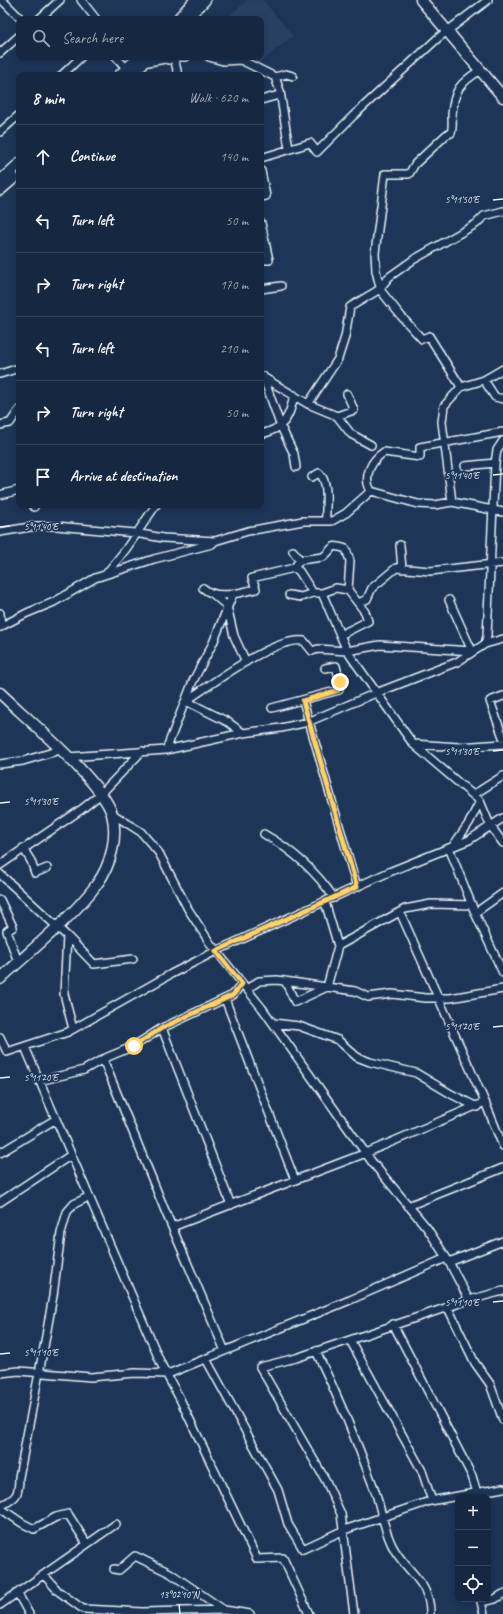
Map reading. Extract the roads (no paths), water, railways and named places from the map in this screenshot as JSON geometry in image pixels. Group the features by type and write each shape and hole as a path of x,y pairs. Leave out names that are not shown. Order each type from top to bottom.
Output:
{"street":[{"path":"2,0 18,16"},
{"path":"42,16 60,0"},
{"path":"81,0 94,16"},
{"path":"181,16 195,0"},
{"path":"190,16 205,0"},
{"path":"420,0 503,97"},
{"path":"264,157 310,143 317,152 400,72 438,38 448,32 488,0"},
{"path":"0,52 16,39"},
{"path":"65,72 78,60"},
{"path":"118,60 125,72"},
{"path":"127,72 143,60"},
{"path":"174,60 177,72"},
{"path":"217,60 223,62 241,60 275,77 286,74 293,76"},
{"path":"461,387 429,336 422,339 392,306 380,289 375,253 383,178 385,174 409,174 421,158 446,135 451,133 456,96 462,82 480,71"},
{"path":"275,77 280,91 289,149"},
{"path":"264,99 279,96 280,91"},
{"path":"0,132 16,117"},
{"path":"0,181 16,167"},
{"path":"0,190 16,177"},
{"path":"264,186 266,196 264,196"},
{"path":"308,404 330,374 338,360 345,337 350,308 380,289 389,277 413,260 476,224 484,216 503,211"},
{"path":"264,237 269,260 264,260"},
{"path":"264,289 281,286"},
{"path":"0,374 16,369"},
{"path":"452,502 443,441 442,422 444,406 461,387 484,380 503,369"},
{"path":"264,375 308,404 337,416 351,434 371,445"},
{"path":"264,380 281,427 294,454 296,467"},
{"path":"484,380 495,397 503,399"},
{"path":"337,416 354,410 347,394"},
{"path":"264,433 281,427 287,418 294,395"},
{"path":"0,425 10,423 16,414"},
{"path":"503,432 420,446 420,457 384,452 374,459 368,475 367,485 372,491 418,504 436,505 452,502 503,512"},
{"path":"485,644 487,636 494,510 495,463 497,450 503,441"},
{"path":"464,466 495,463"},
{"path":"312,477 319,473 323,476 326,520"},
{"path":"0,495 16,491"},
{"path":"0,613 1,627 27,613 54,602 95,578 106,574 154,559 212,544 215,541 248,531 303,521 332,521 372,491"},
{"path":"106,574 126,549 135,533 154,508"},
{"path":"0,532 36,526 56,526 135,533 163,538 215,541"},
{"path":"400,544 402,569"},
{"path":"213,594 233,594 256,589 252,578 294,568 300,560 324,557 334,546 346,549 350,561 348,590 355,601 359,603 368,621 340,635"},
{"path":"293,551 300,560"},
{"path":"359,603 366,599 372,588 396,568 430,571 490,563 503,563"},
{"path":"294,568 299,571 313,593"},
{"path":"204,588 228,606 234,636 246,662"},
{"path":"289,595 301,597 336,588 348,590"},
{"path":"322,592 347,651 376,693 413,744 480,801 490,825 503,843"},
{"path":"166,750 193,681 213,643 233,594"},
{"path":"449,600 472,651"},
{"path":"186,701 246,662 270,649 296,639 304,641 312,651 318,649 347,651 380,645 472,651"},
{"path":"0,764 64,753 166,750 243,733 281,728 310,722 376,693 457,662 485,644 503,639"},
{"path":"272,708 303,701 339,690 340,682 336,666 325,668"},
{"path":"0,692 64,753 101,794 111,813 113,839 109,862 98,883 78,906 0,979"},
{"path":"503,696 490,701 503,737"},
{"path":"186,701 228,722 243,733"},
{"path":"303,701 357,887"},
{"path":"413,744 458,748 503,744"},
{"path":"0,865 22,848 82,809 101,794 142,751"},
{"path":"473,795 503,776"},
{"path":"451,847 469,823 480,801"},
{"path":"111,813 142,832 159,853 188,909 216,951 245,986 366,1154 427,1228 448,1260 469,1300"},
{"path":"0,1037 7,1052 73,1029 171,974 216,951 357,887 469,840 503,818"},
{"path":"264,834 308,865 324,883 334,898"},
{"path":"451,847 475,913 503,973"},
{"path":"22,848 31,861 35,873 47,868"},
{"path":"0,874 57,926 94,964 133,959"},
{"path":"475,913 503,893"},
{"path":"0,900 13,927 7,931 18,962"},
{"path":"325,902 338,946 327,987"},
{"path":"338,946 405,909 431,904 472,905"},
{"path":"400,912 489,1111 503,1146"},
{"path":"67,936 64,994 73,1029"},
{"path":"39,1081 84,1070 103,1059 134,1046 162,1028 233,995 245,986 259,981 285,981 355,991 368,997 392,994 450,998 503,989"},
{"path":"285,981 294,1002 327,987"},
{"path":"225,998 295,1180"},
{"path":"272,1023 299,1026 338,1040 357,1057 370,1062 416,1073 451,1094 476,1107 489,1111"},
{"path":"162,1028 231,1205"},
{"path":"25,1046 88,1197 162,1366 168,1374 258,1559 283,1558 309,1614"},
{"path":"103,1059 225,1351"},
{"path":"172,1227 366,1154 485,1102"},
{"path":"0,1153 56,1120"},
{"path":"0,1202 71,1155"},
{"path":"408,1206 503,1168"},
{"path":"87,1544 68,1514 56,1517 34,1529 22,1523 0,1507 11,1501 19,1492 19,1477 53,1296 61,1232 67,1212 74,1204 88,1197"},
{"path":"0,1373 19,1371 91,1376 135,1373 168,1374 448,1260 503,1240"},
{"path":"354,1614 341,1514 326,1481 260,1367 316,1351 393,1324 448,1308 469,1300 503,1291"},
{"path":"448,1308 475,1363 490,1384 503,1420"},
{"path":"393,1324 472,1476 477,1493"},
{"path":"350,1340 422,1471 432,1501"},
{"path":"316,1351 352,1431 375,1491 382,1517 394,1549 420,1580 430,1607 430,1614"},
{"path":"206,1359 278,1490 288,1524 303,1549 344,1530 432,1501 503,1488"},
{"path":"0,1605 18,1594 116,1524"},
{"path":"114,1569 119,1570 135,1556 170,1573 224,1610"},
{"path":"44,1575 58,1591 84,1611 143,1612 224,1610 250,1614"},
{"path":"18,1594 29,1614"},
{"path":"484,1614 481,1602 495,1599 503,1594"}]}
